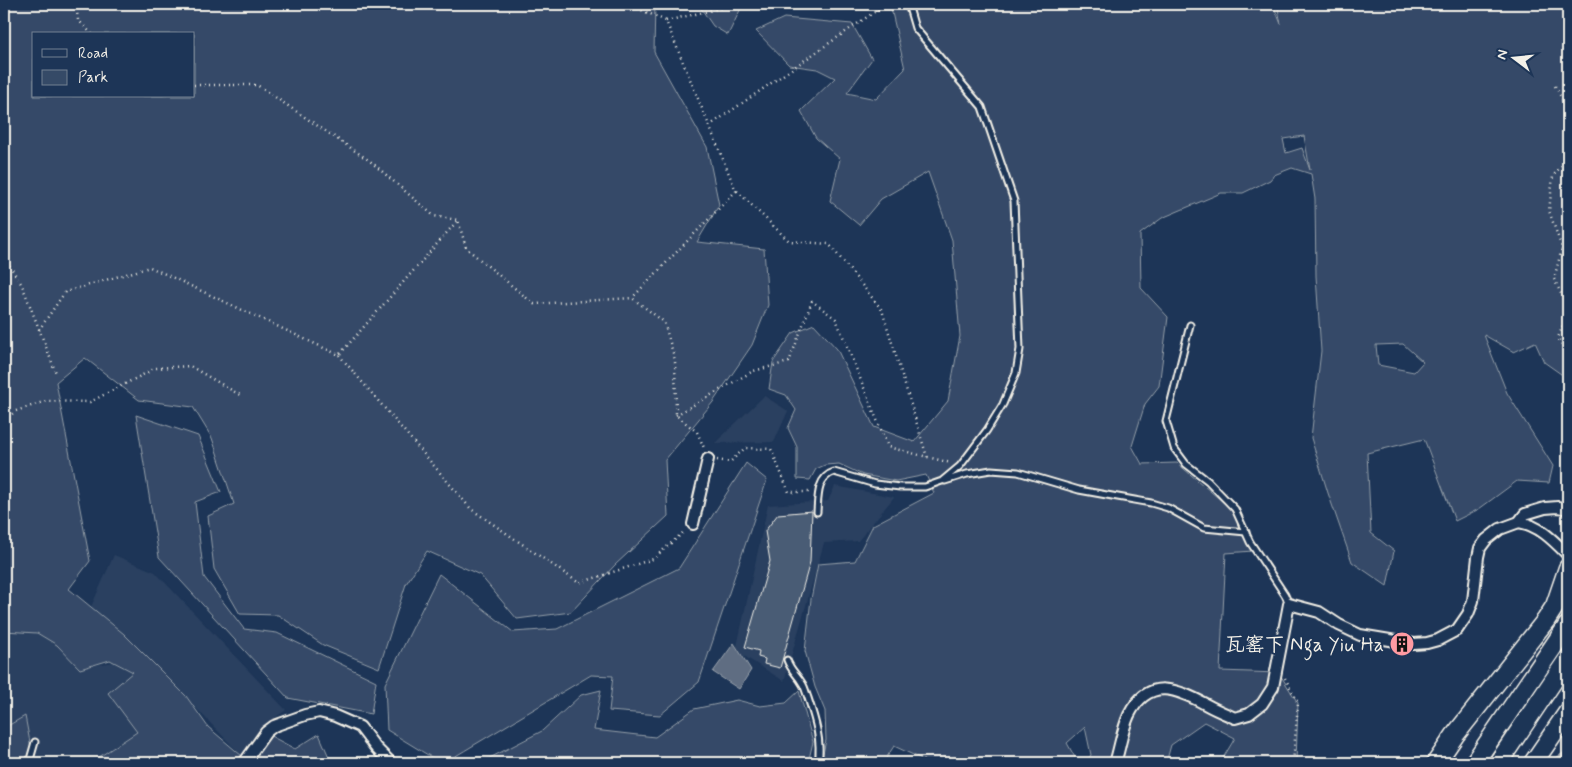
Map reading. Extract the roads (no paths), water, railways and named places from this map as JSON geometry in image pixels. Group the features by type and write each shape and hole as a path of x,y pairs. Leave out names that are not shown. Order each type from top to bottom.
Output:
{"highway":[{"path":"1436,763 1455,735 1531,641 1555,606 1568,568"},
{"path":"1474,763 1568,625"},
{"path":"1498,763 1568,659"},
{"path":"1533,763 1568,712"}],"street":[{"path":"693,524 708,459"},
{"path":"1115,763 1129,714 1145,695 1158,689 1169,689 1184,693 1235,718 1249,714 1262,704 1273,688 1289,604 1319,612 1339,625 1360,635 1414,644 1438,640 1457,630 1468,614 1473,601 1480,548 1486,540 1494,532 1519,522 1525,514 1535,510 1551,508 1568,509"},
{"path":"1519,522 1534,527 1547,535 1568,554"},
{"path":"244,763 266,732 274,726 319,712 335,716 360,727 376,748 391,763"}],"lane":[{"path":"908,4 915,28 982,106 1014,201 1020,348 1016,373 1003,404 987,430 960,466 942,482"},
{"path":"1190,325 1166,421 1174,448 1186,464 1235,508 1250,542 1289,604"},
{"path":"817,512 821,484 826,477 834,472 875,484 925,487 967,474 991,470 1018,472 1079,490 1151,503 1168,508 1204,528 1246,532"},
{"path":"787,660 790,669 802,683 814,716 820,752 818,763"},
{"path":"29,763 35,742"}],"waterway":[{"path":"1552,763 1568,751"}],"place":[{"name":"瓦窰下 Nga Yiu Ha","path":"1402,644"}]}
